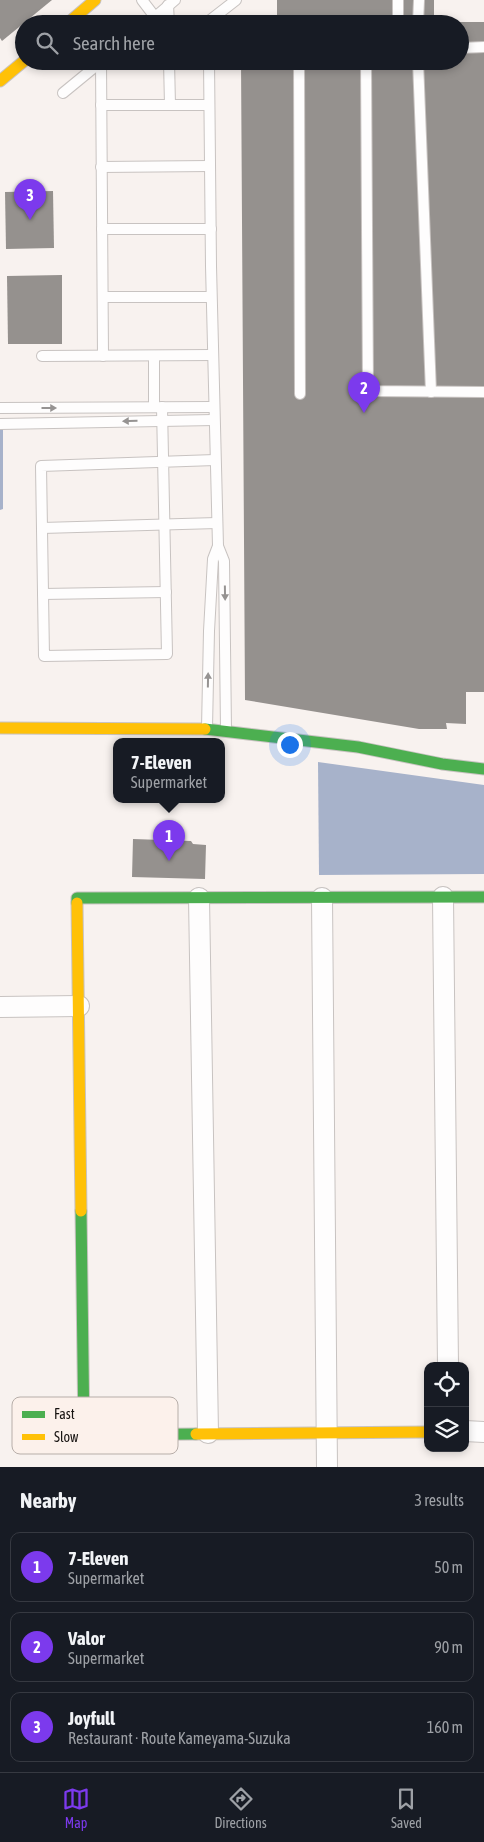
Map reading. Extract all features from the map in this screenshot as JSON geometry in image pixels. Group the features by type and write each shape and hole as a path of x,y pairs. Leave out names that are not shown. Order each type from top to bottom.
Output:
{"street":[{"path":"78,15 95,0"},
{"path":"0,81 15,68"},
{"path":"0,728 207,729 358,748 442,764 484,769"},
{"path":"84,1397 77,898 484,896"},
{"path":"443,897 448,1362"},
{"path":"199,898 208,1433"},
{"path":"322,898 327,1467"},
{"path":"0,1007 79,1006"},
{"path":"469,1431 484,1432"},
{"path":"178,1433 424,1432"}],"lane":[{"path":"142,0 149,15"},
{"path":"217,15 236,0"},
{"path":"398,0 398,15"},
{"path":"418,15 419,0"},
{"path":"157,15 172,3"},
{"path":"469,48 484,47"},
{"path":"63,93 91,70"},
{"path":"101,70 103,356"},
{"path":"170,70 170,104"},
{"path":"209,70 211,297 215,460 218,546 224,561 226,732"},
{"path":"299,70 300,394"},
{"path":"366,70 368,391 484,392"},
{"path":"418,70 431,392"},
{"path":"101,105 210,105"},
{"path":"101,167 210,166"},
{"path":"102,229 211,229"},
{"path":"102,297 211,297"},
{"path":"42,356 213,355"},
{"path":"154,356 158,407 163,420 164,462 167,654 44,656 41,466 164,462 215,460"},
{"path":"0,408 214,407"},
{"path":"0,424 214,420"},
{"path":"42,528 217,523"},
{"path":"207,729 209,622 213,559 218,546"},
{"path":"43,594 166,592"}],"water":[{"path":"0,429 3,429 3,509 0,510"},
{"path":"318,762 484,785 484,874 319,875"}],"building":[{"path":"0,0 52,0 34,15 15,15 15,30 2,41 0,38"},
{"path":"277,0 434,0 434,15 277,15"},
{"path":"469,22 484,22 484,692 466,692 466,724 446,723 447,729 419,729 245,700 241,70 469,70"},
{"path":"53,191 54,248 6,249 5,192"},
{"path":"62,275 62,344 8,344 7,276"},
{"path":"133,839 191,841 193,844 206,845 205,879 132,877"}],"traffic: fast":[{"path":"205,729 358,747 442,764 484,769"},
{"path":"77,903 77,898 484,897"},
{"path":"81,1211 83,1397"},
{"path":"178,1434 196,1434"}],"traffic: slow":[{"path":"78,15 95,0"},
{"path":"0,81 15,68"},
{"path":"0,728 205,729"},
{"path":"77,903 81,1211"},
{"path":"196,1434 424,1432"}],"place":[{"name":"Joyfull","path":"30,220"},
{"name":"Valor","path":"364,413"},
{"name":"7-Eleven","path":"169,861"}]}
